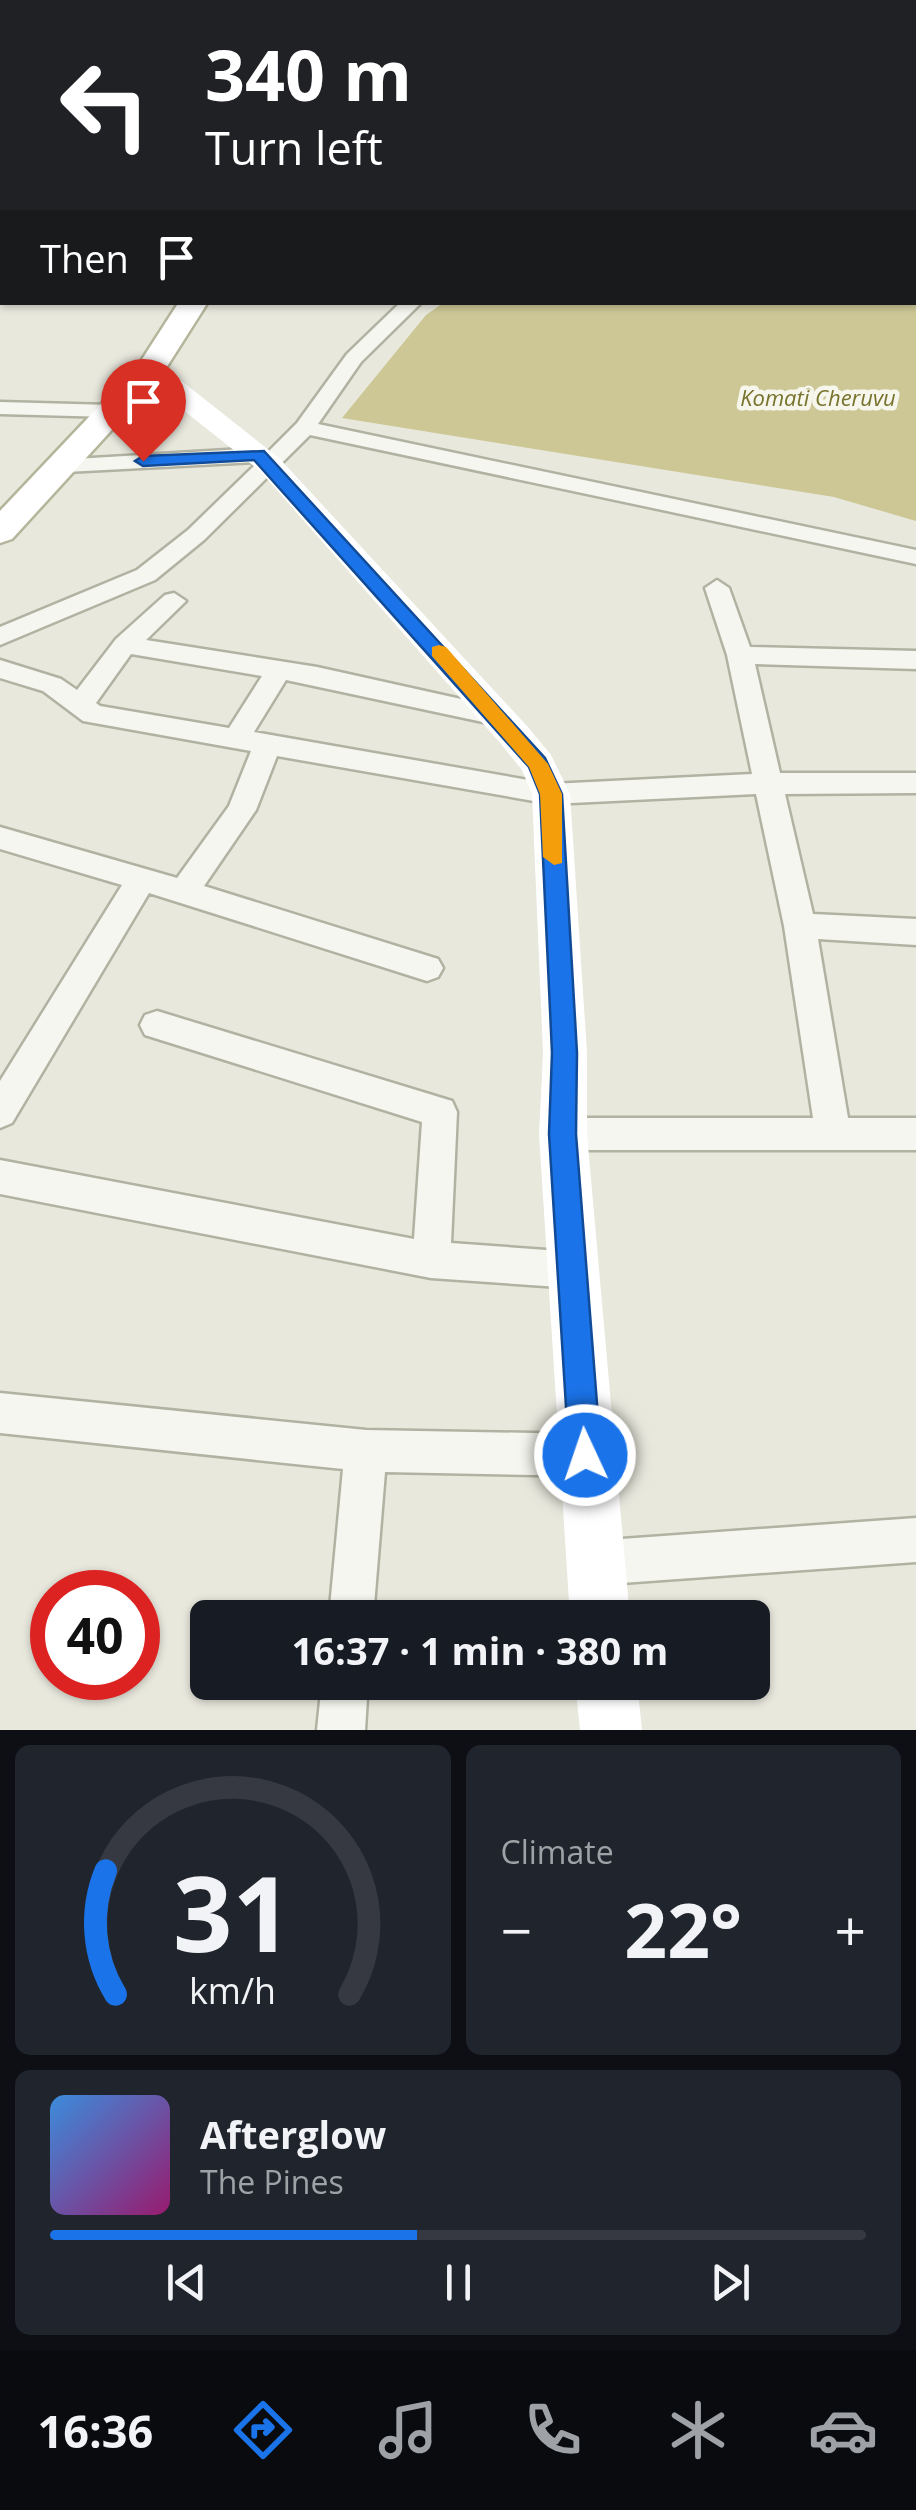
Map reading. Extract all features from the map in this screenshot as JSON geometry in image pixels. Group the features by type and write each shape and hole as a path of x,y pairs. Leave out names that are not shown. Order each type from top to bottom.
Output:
{"main road":[{"path":"0,532 14,503 66,465 150,370 192,305"}],"street":[{"path":"311,418 310,388 320,368 384,305"},
{"path":"0,637 146,575 196,536 264,460 311,418 354,358 410,305"},
{"path":"150,370 264,460 497,716 538,764 551,794 564,1053 563,1134 598,1600"},
{"path":"0,408 112,411"},
{"path":"311,418 916,556"},
{"path":"66,465 264,460"},
{"path":"717,588 740,655 771,784 800,926 833,1134"},
{"path":"80,705 125,645 174,601"},
{"path":"125,645 278,670 497,716"},
{"path":"740,655 916,660"},
{"path":"0,669 52,686 92,714 551,794 771,784 916,784"},
{"path":"236,740 278,670"},
{"path":"184,892 242,810 267,745"},
{"path":"0,838 428,968"},
{"path":"0,1112 142,879"},
{"path":"800,926 916,932"},
{"path":"157,1025 440,1112 430,1260"},
{"path":"563,1134 916,1134"},
{"path":"0,1177 430,1260 574,1270"},
{"path":"0,1413 366,1450 585,1455"},
{"path":"353,1600 366,1450"},
{"path":"594,1563 916,1542"},
{"path":"341,1730 344,1700"},
{"path":"608,1700 611,1730"}],"water":[{"name":"Komati Cheruvu","path":"440,305 916,305 916,521 834,497 342,418 426,315"}],"slow traffic":[{"path":"439,651 538,764 551,794 554,857"}],"route":[{"path":"143,461 258,455 538,764 551,794 564,1053 563,1134 585,1455"}]}
